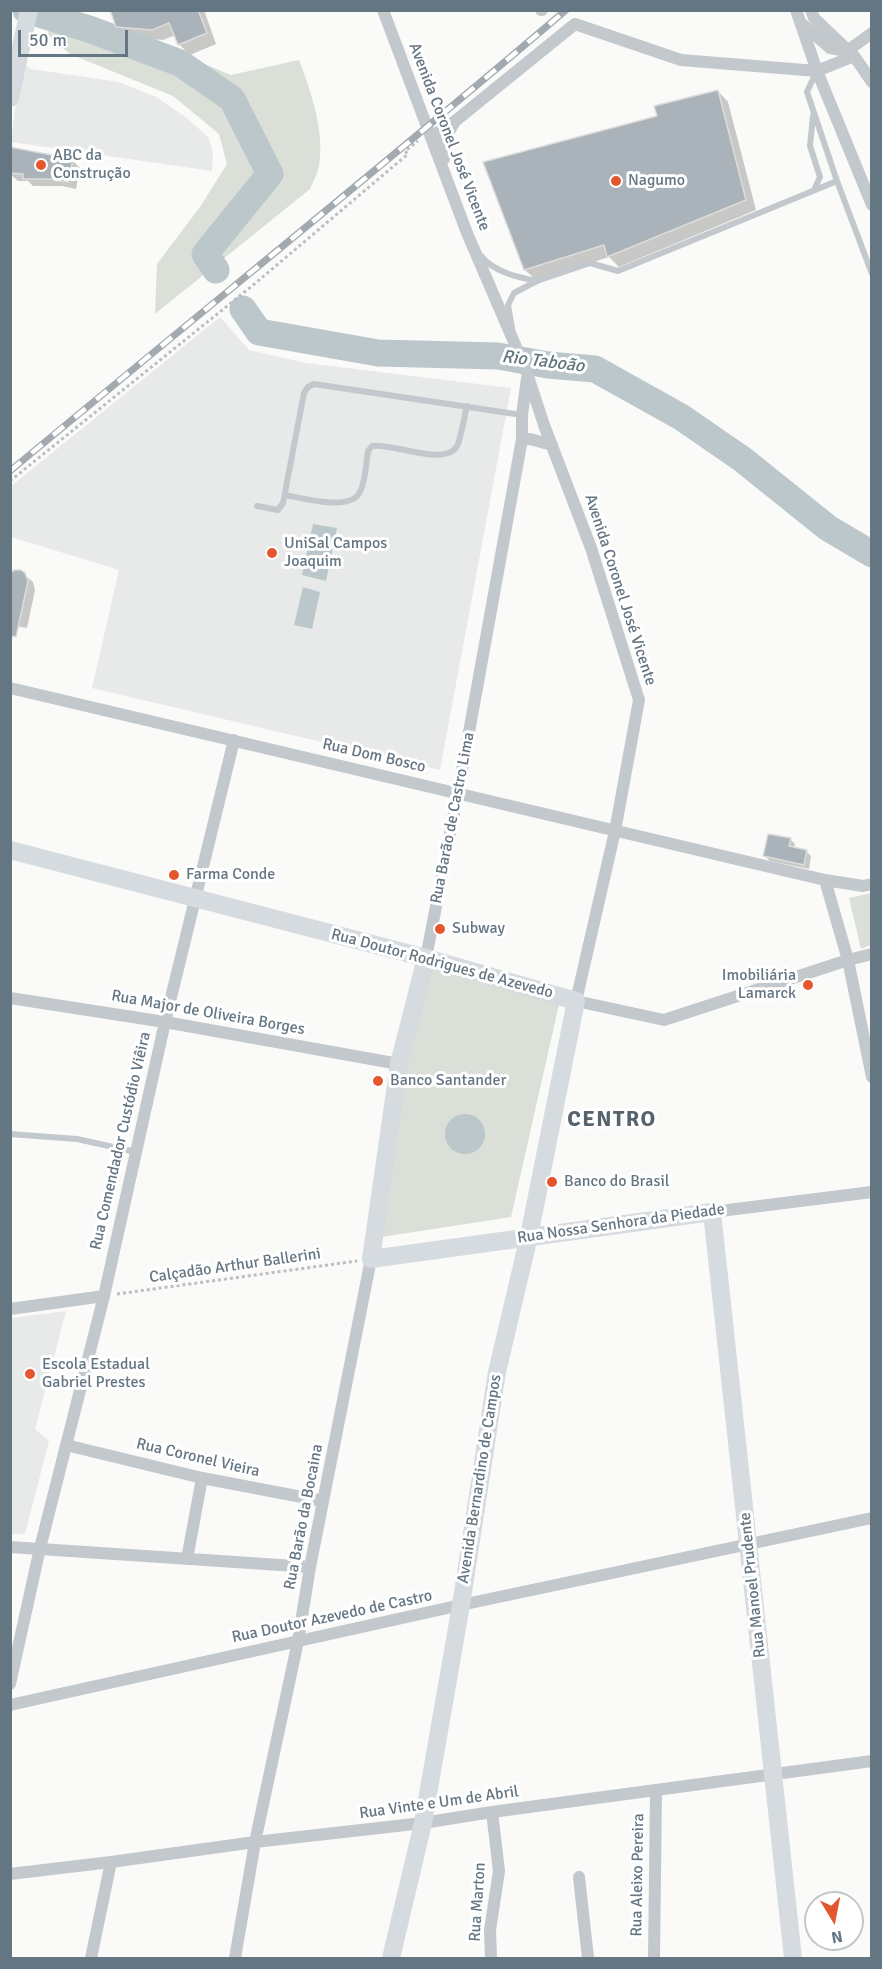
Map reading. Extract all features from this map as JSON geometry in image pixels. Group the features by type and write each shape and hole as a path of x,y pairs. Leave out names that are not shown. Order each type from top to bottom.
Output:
{"street":[{"path":"10,98 29,10"},
{"name":"Avenida Coronel José Vicente","path":"383,10 473,248 515,340 544,425 591,548 639,700 615,831 576,1001"},
{"path":"811,10 814,18 851,53 872,82"},
{"path":"798,16 830,48 851,53"},
{"path":"798,16 817,71 872,205"},
{"path":"432,136 454,122 575,24 681,60 817,71 851,53 872,33"},
{"path":"449,186 440,147 454,122"},
{"name":"Rua Barão de Castro Lima","path":"371,1259 399,1064 426,958 522,439 522,415 527,373"},
{"path":"522,415 544,425"},
{"path":"522,439 552,445"},
{"name":"Rua Dom Bosco","path":"10,688 825,880 863,886 872,884"},
{"name":"Rua Comendador Custódio Viêira","path":"10,1684 40,1548 104,1296 194,899 234,740"},
{"name":"Rua Doutor Rodrigues de Azevedo","path":"10,850 426,958 576,1001 664,1020 872,954"},
{"path":"825,880 848,960 872,1077"},
{"name":"Rua Major de Oliveira Borges","path":"10,998 165,1022 399,1064"},
{"name":"Avenida Bernardino de Campos","path":"391,1959 423,1823 497,1372 529,1236 576,1001"},
{"name":"Rua Nossa Senhora da Piedade","path":"371,1259 529,1236 872,1192"},
{"name":"Rua Manoel Prudente","path":"712,1212 793,1959"},
{"name":"Rua Barão da Bocaina","path":"235,1959 255,1842 298,1641 310,1567 371,1259"},
{"path":"10,1309 104,1296"},
{"name":"Rua Coronel Vieira","path":"66,1444 202,1478 323,1501"},
{"path":"187,1559 202,1478"},
{"name":"Rua Doutor Azevedo de Castro","path":"10,1705 460,1605 872,1518"},
{"path":"10,1547 310,1567"},
{"name":"Rua Vinte e Um de Abril","path":"10,1874 423,1823 872,1761"},
{"name":"Rua Aleixo Pereira","path":"654,1959 656,1791"},
{"name":"Rua Marton","path":"491,1959 490,1930 499,1871 492,1812"},
{"path":"91,1959 111,1862"},
{"path":"579,1878 588,1959"}],"lane":[{"path":"817,71 807,92 837,182 872,274"},
{"path":"813,112 810,146 820,177 814,190"},
{"path":"515,340 508,305 514,293 537,281 590,263 618,271 837,182"},
{"path":"473,248 485,262 511,276 537,281"},
{"path":"257,506 278,510 283,503 304,393 314,384 522,415"},
{"path":"285,495 331,503 349,501 361,490 368,451 372,446 391,447 432,455 452,452 457,446 467,406"},
{"path":"10,1134 77,1139 136,1152"}],"path":[{"path":"10,481 252,286 408,154 405,151 419,140 422,143 432,136"},
{"name":"Calçadão Arthur Ballerini","path":"104,1296 371,1259"}],"shaded area":[{"path":"49,11 77,11 231,75 299,60 304,72 316,112 320,140 319,166 310,189 155,314 157,264 200,207 227,164 219,134 173,96 70,54 48,35"},
{"path":"21,61 31,69 119,82 156,97 187,118 209,138 213,154 212,171 11,142"},
{"name":"UniSal Campos Joaquim","path":"220,317 249,350 306,363 511,388 440,770 92,688 119,570 11,537 11,486"},
{"path":"313,524 337,528 326,581 302,575"},
{"path":"303,587 320,592 312,629 294,625"},
{"path":"871,893 871,945 861,949 849,898"},
{"path":"432,966 560,1000 511,1217 375,1238 408,1064"},
{"path":"465,1114 473,1115 479,1120 484,1126 484,1142 479,1148 473,1153 465,1154 457,1153 451,1148 446,1142 445,1134 446,1126 451,1120 457,1115"},
{"name":"Escola Estadual Gabriel Prestes","path":"66,1311 35,1429 49,1441 25,1534 11,1534 11,1318"}],"building":[{"path":"110,10 198,10 207,33 178,45 169,23 152,30 116,27"},
{"name":"Nagumo","path":"718,90 746,200 607,257 604,245 524,270 483,162 657,116 654,106"},
{"name":"ABC da Construção","path":"10,147 73,159 68,182 54,179 23,179 23,174 10,173"},
{"path":"14,570 21,570 25,573 28,581 16,637 10,636 10,574"},
{"path":"768,834 791,838 789,846 807,850 804,865 763,856"}],"waterway":[{"path":"26,10 89,29 180,63 232,99 270,174 205,254 216,270"},
{"name":"Rio Taboão","path":"243,309 259,332 378,353 498,356 548,365 595,369 681,417 742,459 828,528 872,554"}],"railway":[{"path":"10,471 566,10"}],"place":[{"name":"ABC da Construção","path":"41,165"},
{"name":"Nagumo","path":"616,181"},
{"name":"UniSal Campos Joaquim","path":"272,553"},
{"name":"Farma Conde","path":"174,875"},
{"name":"Subway","path":"440,929"},
{"name":"Imobiliária Lamarck","path":"808,985"},
{"name":"Banco Santander","path":"378,1081"},
{"name":"Banco do Brasil","path":"552,1182"},
{"name":"Escola Estadual Gabriel Prestes","path":"30,1374"}],"district":[{"name":"CENTRO","path":"612,1120"}]}
